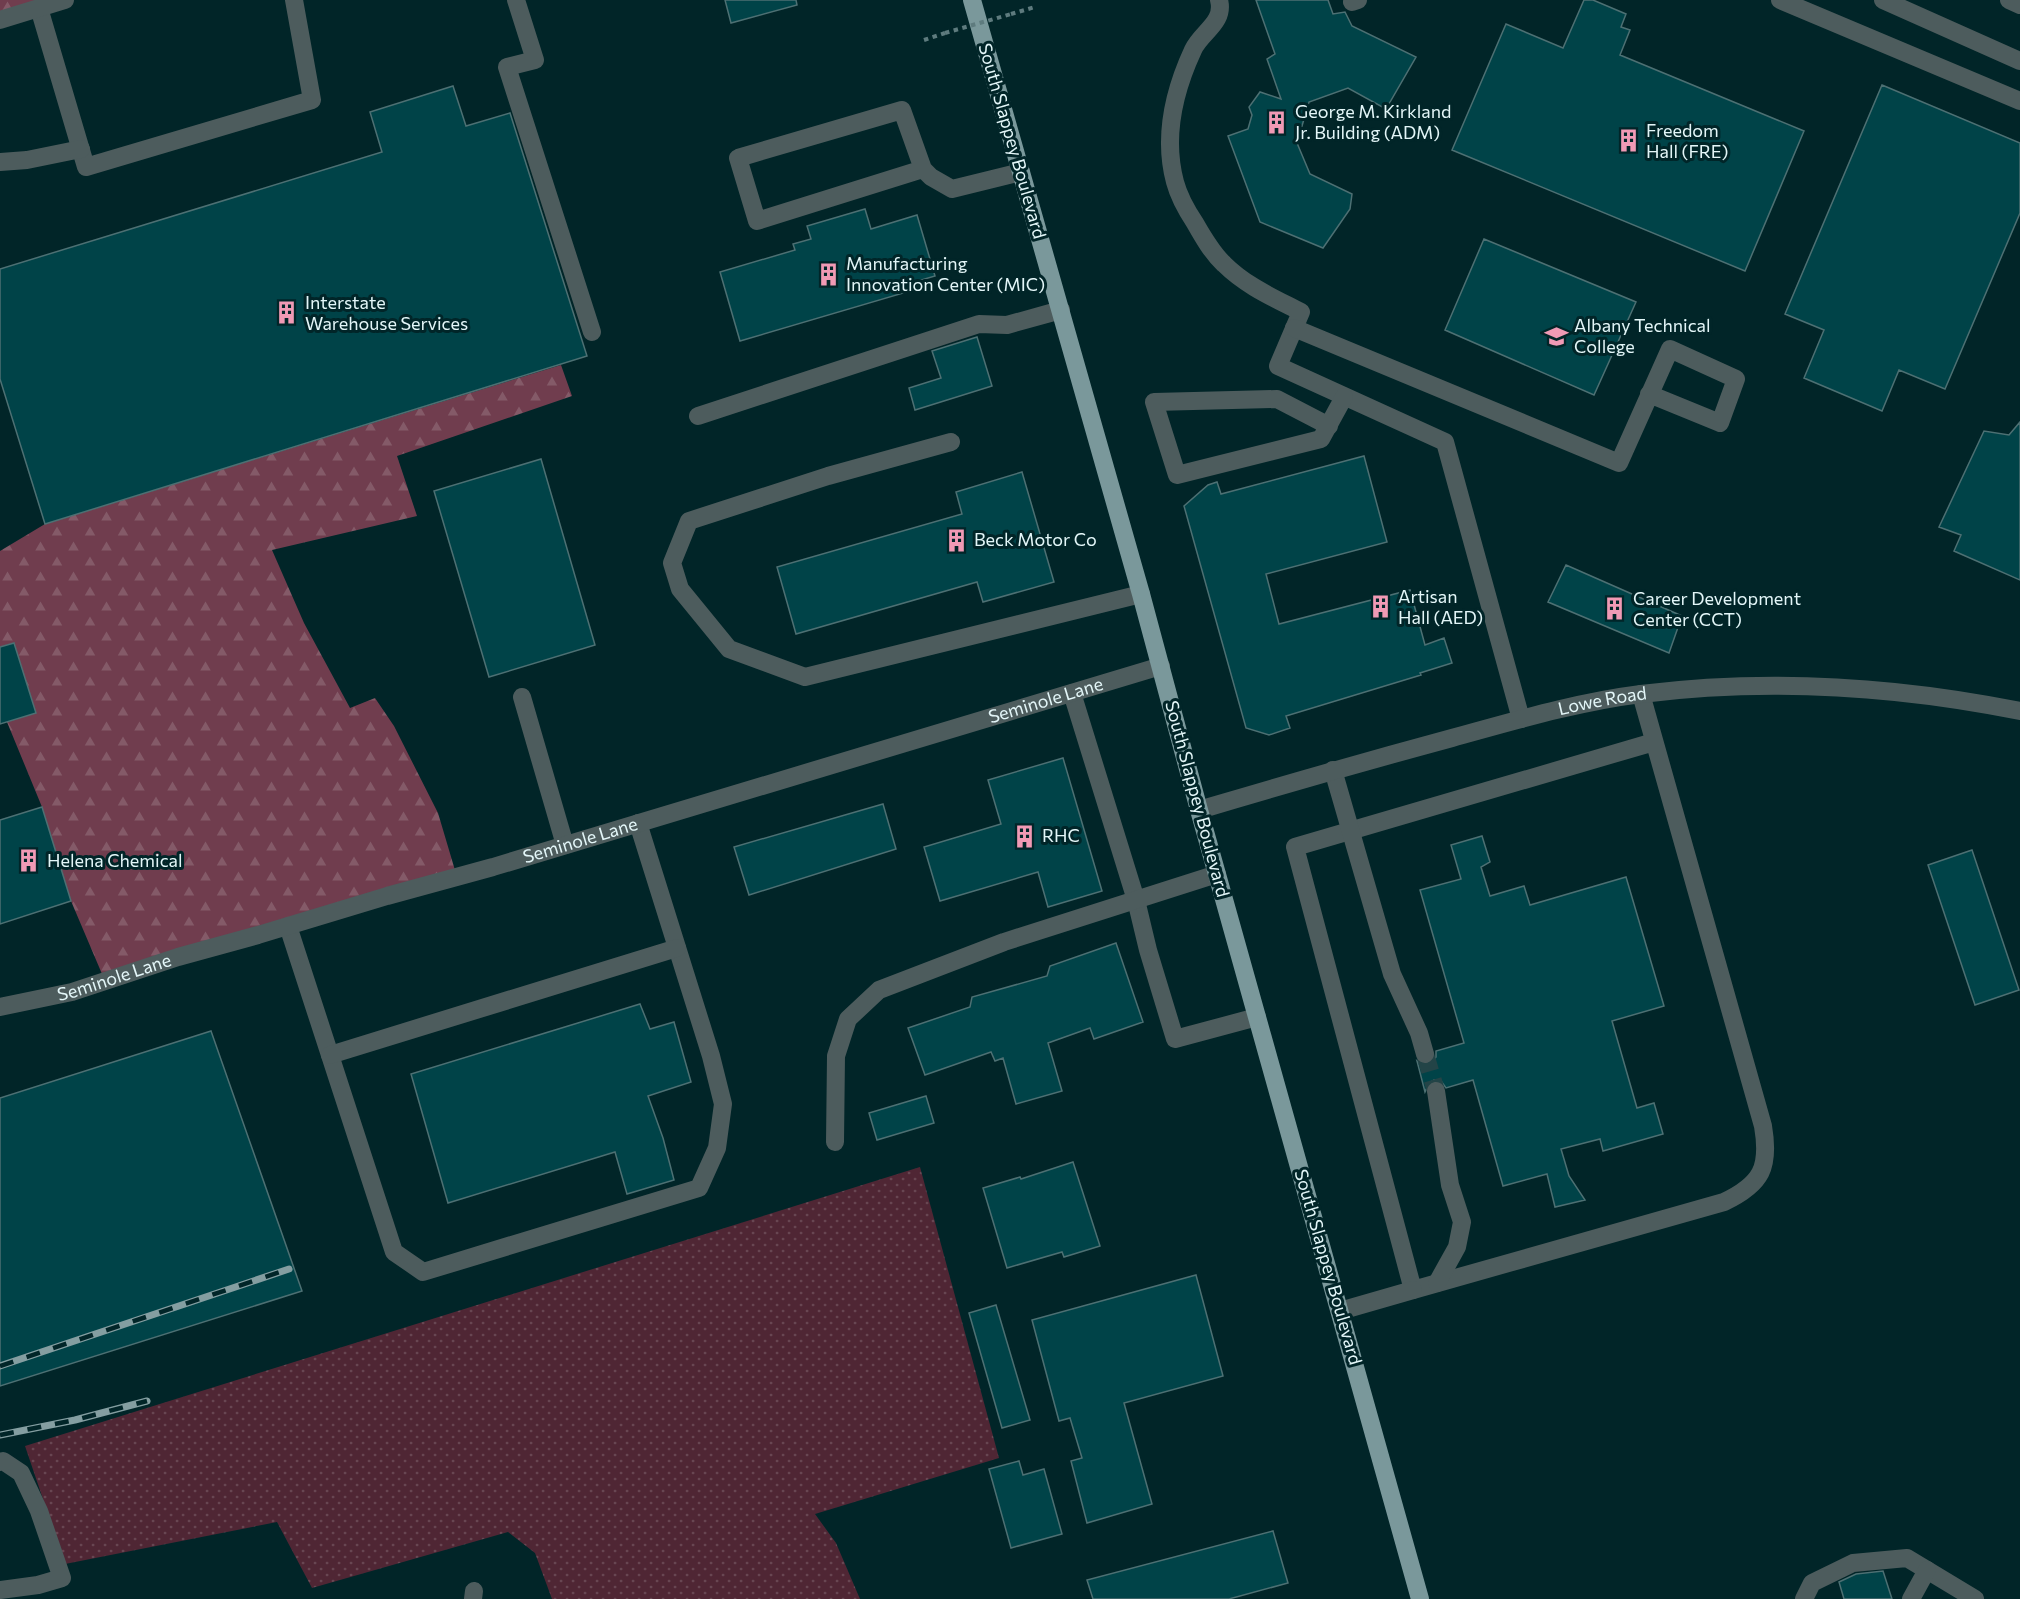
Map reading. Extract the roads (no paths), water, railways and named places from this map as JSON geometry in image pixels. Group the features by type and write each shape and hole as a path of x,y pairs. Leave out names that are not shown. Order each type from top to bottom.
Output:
{"main road":[{"name":"South Slappey Boulevard","path":"972,0 1141,594 1199,810 1420,1599"}],"street":[{"path":"0,20 65,0"},
{"path":"39,8 86,167 312,100 294,0"},
{"path":"516,0 535,60 507,67 592,332"},
{"path":"1220,0 1217,22 1196,45 1181,77 1173,106 1170,145 1175,183 1187,210 1223,264 1252,287 1301,312 1278,366 1445,442 1521,719"},
{"path":"1780,0 2020,101"},
{"path":"1883,0 2020,61"},
{"path":"2009,0 2020,5"},
{"path":"923,169 757,221 738,158 902,110 923,169 931,177 952,189 1021,172"},
{"path":"0,162 27,160 81,149"},
{"path":"698,416 979,324 1007,325 1061,310"},
{"path":"1294,328 1618,463 1649,394 1670,349 1736,379 1720,423 1649,394"},
{"path":"1329,426 1277,399 1154,402 1177,475 1322,440 1344,397"},
{"path":"951,442 828,476 689,521 672,563 680,589 729,649 805,677 1141,594"},
{"name":"Seminole Lane","path":"2,1003 72,992 177,957 565,845 1161,666"},
{"name":"Lowe Road","path":"1199,810 1333,770 1560,708 1641,694 1722,688 1826,687 1926,694 2020,711"},
{"path":"1072,693 1136,900 1148,950 1175,1039 1257,1017"},
{"path":"1340,1311 1724,1202 1743,1193 1754,1184 1763,1170 1766,1144 1763,1126 1641,694"},
{"path":"522,697 565,845"},
{"path":"1413,1290 1295,848 1654,742"},
{"path":"1333,770 1392,974 1419,1033 1425,1054"},
{"path":"288,926 394,1252 423,1272 699,1188 717,1148 723,1104 711,1056 638,823"},
{"path":"835,1142 836,1056 848,1019 879,990 1004,942 1217,874"},
{"path":"330,1055 677,948"},
{"path":"1436,1091 1450,1185 1462,1222 1457,1247 1437,1283"},
{"path":"0,1462 3,1461 21,1473 39,1511 62,1578 38,1586 0,1590"},
{"path":"1804,1599 1812,1583 1853,1563 1907,1558 1972,1598"},
{"path":"1911,1599 1927,1570"}],"tunnel":[{"path":"1425,1054 1436,1091"}],"railway":[{"path":"0,1366 289,1269"},
{"path":"0,1435 75,1420 147,1401"}],"place":[{"name":"George M. Kirkland Jr. Building (ADM)","path":"1277,122"},
{"name":"Freedom Hall (FRE)","path":"1628,141"},
{"name":"Manufacturing Innovation Center (MIC)","path":"828,274"},
{"name":"Interstate Warehouse Services","path":"287,313"},
{"name":"Albany Technical College","path":"1556,336"},
{"name":"Beck Motor Co","path":"956,540"},
{"name":"Artisan Hall (AED)","path":"1380,607"},
{"name":"Career Development Center (CCT)","path":"1615,609"},
{"name":"RHC","path":"1024,836"},
{"name":"Helena Chemical","path":"29,861"}]}
